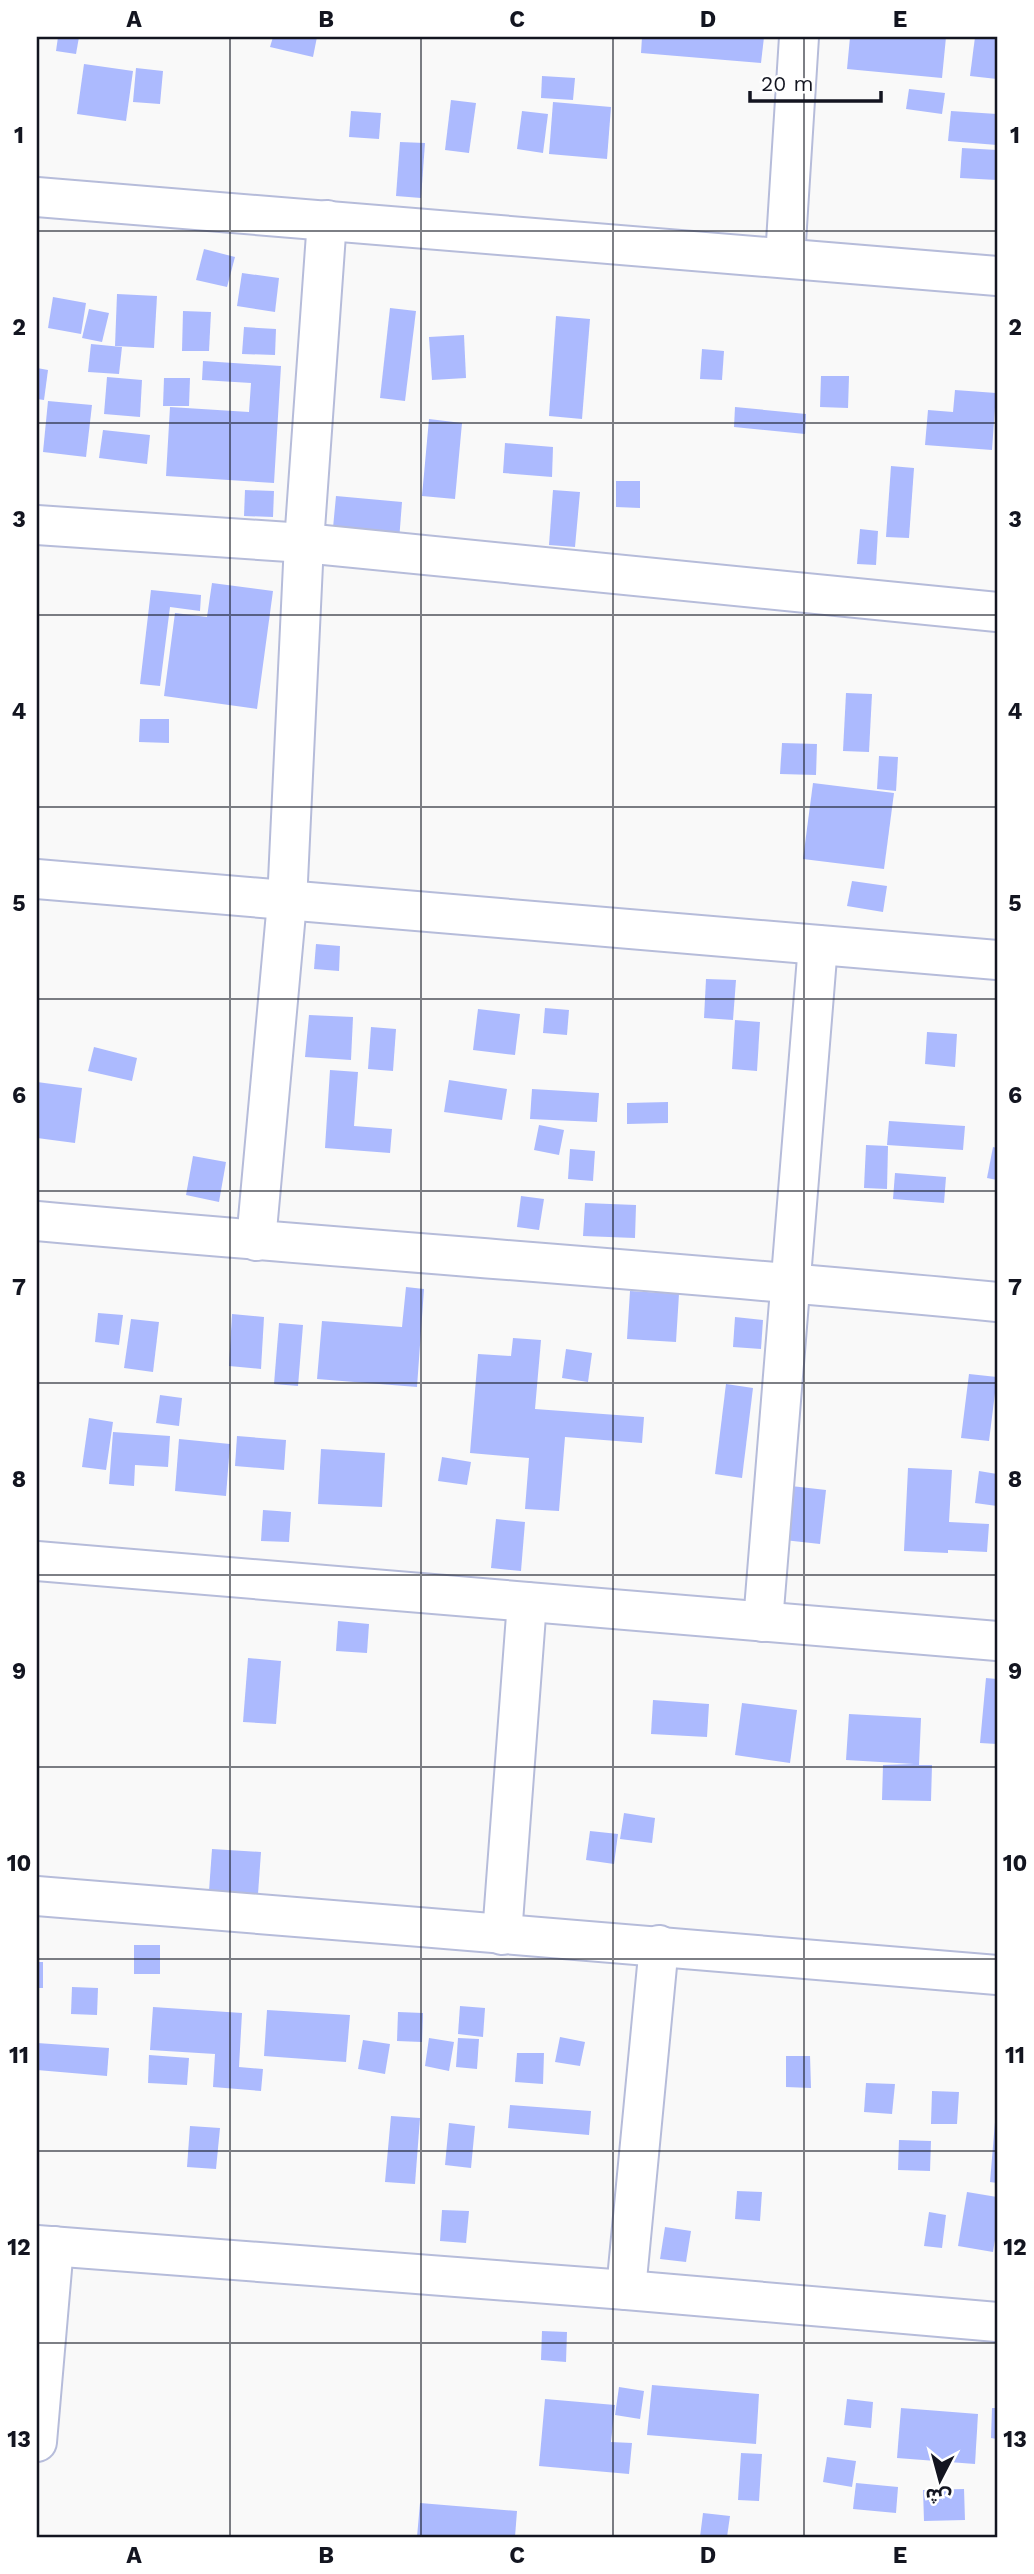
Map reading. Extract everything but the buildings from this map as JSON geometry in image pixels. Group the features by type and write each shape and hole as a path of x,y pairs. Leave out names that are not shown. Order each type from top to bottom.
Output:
{"street":[{"path":"785,258 799,37"},
{"path":"37,197 997,276"},
{"path":"256,1241 287,902 304,543 327,220"},
{"path":"37,526 304,543 997,612"},
{"path":"37,879 997,960"},
{"path":"763,1622 818,945"},
{"path":"37,1221 256,1241 791,1282 997,1302"},
{"path":"37,1561 997,1641"},
{"path":"502,1935 527,1602"},
{"path":"37,1896 502,1935 659,1944 997,1975"},
{"path":"626,2290 659,1944"},
{"path":"37,2442 46,2245 997,2322"}]}
